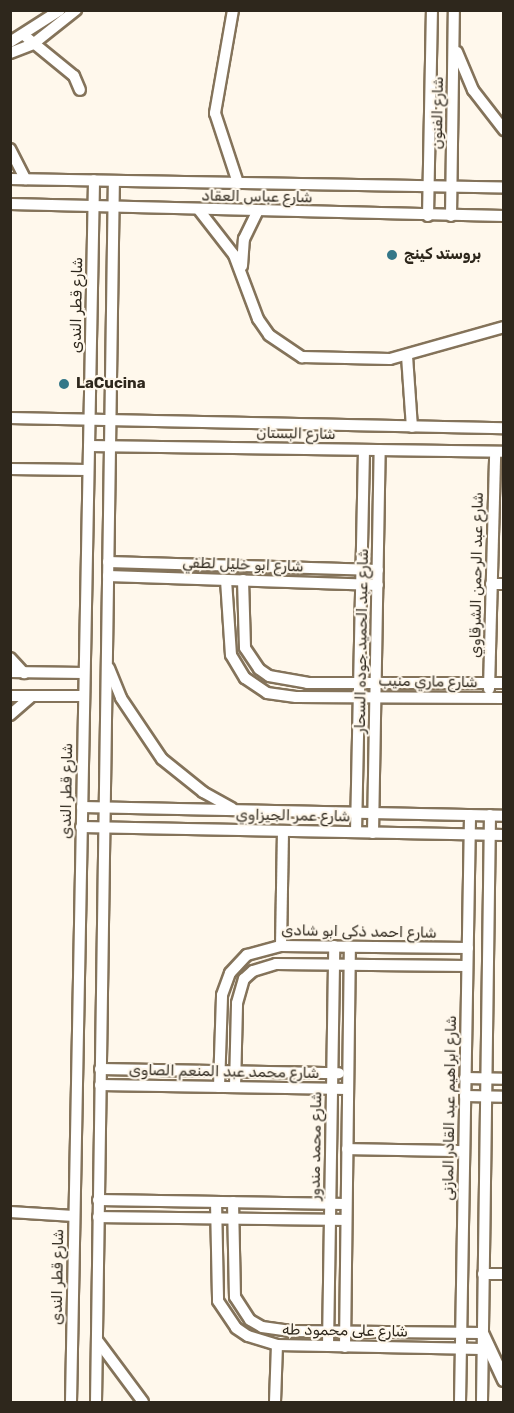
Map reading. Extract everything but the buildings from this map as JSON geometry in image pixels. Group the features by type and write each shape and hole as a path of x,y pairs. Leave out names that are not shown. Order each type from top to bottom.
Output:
{"street":[{"path":"10,42 29,40 60,10"},
{"path":"10,53 76,10"},
{"path":"233,10 215,113 238,183"},
{"name":"شارع الفنون","path":"428,216 432,10"},
{"name":"شارع الفنون","path":"452,216 454,10"},
{"path":"29,40 74,76 80,90"},
{"path":"453,42 472,90 504,130"},
{"path":"10,148 25,179"},
{"name":"شارع عباس العقاد","path":"10,179 504,188"},
{"name":"شارع قطر الندى","path":"71,1402 94,180"},
{"path":"96,1402 114,181"},
{"name":"شارع عباس العقاد","path":"10,204 257,212 504,216"},
{"path":"199,210 224,239 242,272 258,319 284,348 322,360 407,356 504,327"},
{"path":"242,272 244,239 257,212"},
{"path":"407,356 412,427"},
{"name":"شارع البستان","path":"10,418 504,428"},
{"name":"شارع البستان","path":"89,446 499,452"},
{"name":"شارع عبد الحميد جوده السحار","path":"356,832 364,450"},
{"name":"شارع عبد الحميد جوده السحار","path":"373,833 380,450"},
{"name":"شارع عبد الرحمن الشرقاوي","path":"489,698 492,584 498,568 499,452"},
{"path":"10,469 88,470"},
{"name":"شارع ابو خليل لطفي","path":"108,562 378,570"},
{"name":"شارع ابو خليل لطفي","path":"108,576 378,585"},
{"name":"شارع ماري منيب","path":"226,580 227,642 244,678 280,696 504,698"},
{"name":"شارع ماري منيب","path":"243,580 245,648 259,669 292,683 504,683"},
{"path":"492,584 504,584"},
{"path":"10,658 24,673"},
{"path":"106,660 121,698 162,759 203,792 234,810"},
{"path":"10,672 84,673"},
{"path":"10,696 84,696"},
{"path":"10,715 32,696"},
{"name":"شارع عمر الجيزاوي","path":"82,807 504,816"},
{"name":"شارع ابراهيم عبد القادر المازنى","path":"460,1402 470,815"},
{"path":"482,1402 490,815"},
{"name":"شارع عمر الجيزاوي","path":"81,827 504,835"},
{"path":"281,946 283,831"},
{"name":"شارع احمد ذكى ابو شادى","path":"219,1087 222,995 231,973 257,950 281,946 468,948"},
{"name":"شارع محمد مندور","path":"328,1347 334,946"},
{"name":"شارع محمد مندور","path":"345,1347 350,947"},
{"path":"235,1087 237,1003 244,979 264,965 467,966"},
{"name":"شارع محمد عبد المنعم الصاوى","path":"100,1069 348,1073"},
{"path":"465,1078 504,1079"},
{"name":"شارع محمد عبد المنعم الصاوى","path":"100,1085 348,1089"},
{"path":"465,1096 504,1097"},
{"path":"347,1149 464,1151"},
{"path":"98,1200 346,1204"},
{"name":"شارع على محمود طه","path":"216,1202 216,1286 225,1316 248,1336 277,1345 482,1349"},
{"name":"شارع على محمود طه","path":"233,1202 234,1283 240,1310 262,1327 345,1332 482,1333"},
{"path":"10,1212 74,1216"},
{"path":"98,1217 346,1220"},
{"path":"483,1274 504,1274"},
{"path":"482,1333 504,1380"},
{"path":"96,1339 143,1402"},
{"path":"275,1402 277,1345"}],"place":[{"name":"بروستد كينج","path":"392,255"},
{"name":"LaCucina","path":"64,384"}]}
